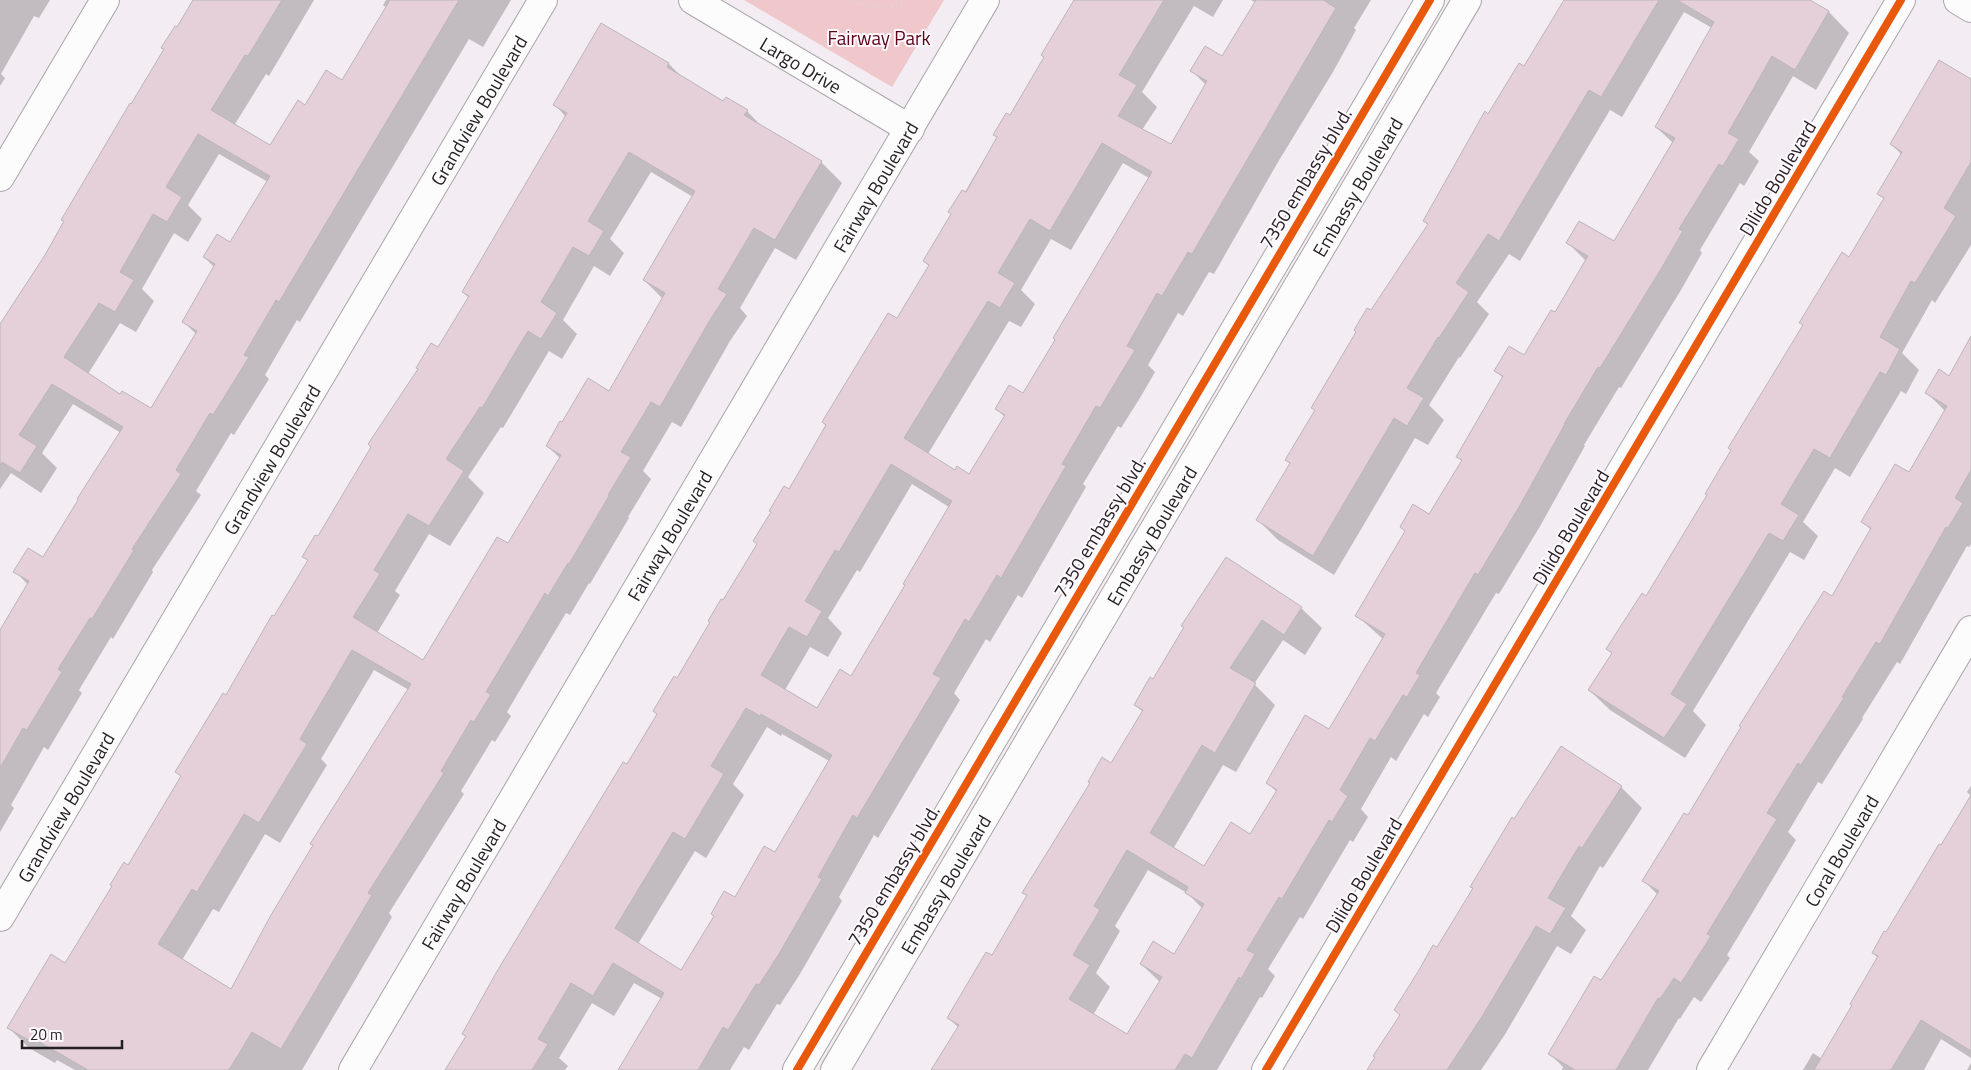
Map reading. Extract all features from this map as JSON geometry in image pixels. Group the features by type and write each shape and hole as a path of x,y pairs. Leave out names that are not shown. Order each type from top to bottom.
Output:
{"street":[{"path":"0,178 105,0"},
{"name":"Grandview Boulevard","path":"0,917 543,0"},
{"name":"Largo Drive","path":"692,0 910,128"},
{"name":"Fairway Boulevard","path":"353,1070 985,0"},
{"name":"7350 embassy blvd.","path":"797,1070 1430,0"},
{"name":"Embassy Boulevard","path":"835,1070 1467,0"},
{"name":"Dilido Boulevard","path":"1266,1070 1901,0"},
{"path":"1958,0 1971,8"},
{"name":"Coral Boulevard","path":"1711,1070 1971,630"}],"path":[{"path":"853,0 879,9 897,6 904,0"}],"green space":[{"name":"Fairway Park","path":"744,0 944,0 892,87"}],"building":[{"path":"193,0 282,0 248,56 245,55 211,110 270,145 298,100 305,105 326,70 342,80 390,0 459,0 279,302 276,300 244,355 249,357 213,415 210,413 176,470 181,474 132,549 134,550 92,619 90,618 58,669 62,672 27,730 23,728 0,768 0,630 29,581 13,572 28,548 43,557 123,427 52,384 19,435 37,446 20,473 2,462 0,465 0,324 45,255 64,221 61,220 164,49 161,48 175,26 177,27","holes":["198,134 270,176 230,242 217,234 203,257 215,264 182,322 197,331 151,408 122,391 120,394 64,357 99,303 115,312 134,280 120,272 153,214 167,222 182,197 166,187"]},
{"path":"1074,0 1164,0 1119,75 1137,85 1118,116 1171,144 1207,81 1190,71 1205,46 1222,56 1256,0 1323,0 1336,8 1192,254 1188,252 1162,296 1157,293 1127,346 1135,350 1100,408 1096,406 1062,464 1066,466 1001,578 997,575 969,622 965,619 933,674 941,678 857,818 853,815 818,877 822,879 779,954 759,985 756,984 728,1030 723,1027 698,1070 618,1070 664,993 613,963 593,996 571,983 538,1039 548,1044 532,1070 445,1070 466,1036 462,1034 496,973 623,762 627,764 657,714 653,711 674,676 677,678 710,622 708,621 721,599 723,600 757,544 753,541 771,512 769,511 784,486 789,489 826,425 822,422 888,313 897,318 929,265 923,261 951,214 948,212 962,190 966,192 997,137 993,135 1006,113 1010,115 1044,57 1041,55","holes":["1102,143 1152,172 1053,338 1055,340 1023,393 1009,385 995,409 1005,415 969,474 957,466 955,470 904,438 988,301 1000,308 1015,283 998,273 1030,219 1050,231","891,464 952,501 851,676 840,669 817,708 761,675 789,627 807,637 822,611 805,601 835,550 839,552","746,708 760,716 761,714 832,755 775,852 764,846 735,897 724,891 711,914 714,916 681,970 615,928 673,832 685,839 724,774 711,766"]},
{"path":"1564,0 1659,0 1601,97 1589,90 1499,241 1488,234 1456,283 1469,292 1438,337 1407,388 1424,398 1407,426 1394,418 1313,556 1256,520 1290,463 1285,460 1315,410 1311,408 1356,332 1354,330 1367,308 1371,310 1428,224 1423,221 1485,111 1488,114 1519,63 1524,66"},
{"path":"1677,0 1810,0 1829,11 1795,70 1772,56 1728,133 1739,139 1723,166 1719,164 1679,229 1683,231 1661,269 1600,368 1598,367 1564,424 1519,507 1478,575 1475,573 1416,673 1420,675 1407,697 1403,695 1375,741 1370,738 1340,790 1348,796 1332,822 1329,820 1282,899 1279,897 1247,950 1255,954 1241,979 1239,977 1192,1058 1185,1054 1175,1070 931,1070 959,1025 947,1018 986,952 992,955 1027,895 1022,893 1090,783 1088,782 1102,757 1111,763 1143,710 1134,705 1150,677 1153,679 1184,627 1181,626 1226,557 1302,607 1284,635 1262,620 1230,668 1256,683 1215,753 1202,745 1150,833 1204,866 1231,822 1250,834 1277,790 1266,783 1305,715 1329,729 1385,634 1355,616 1405,531 1400,527 1413,504 1429,514 1462,460 1456,457 1503,376 1494,371 1509,346 1524,355 1551,310 1555,312 1588,256 1566,243 1579,221 1614,241 1675,138 1655,127 1714,22","holes":["1127,850 1188,887 1185,893 1204,904 1174,954 1153,941 1140,964 1162,977 1127,1034 1069,999 1090,965 1073,955 1100,910 1094,906"]},
{"path":"601,23 669,63 667,67 723,101 726,97 748,110 744,115 822,161 775,240 754,228 718,289 727,294 660,407 651,402 621,452 631,457 609,496 548,596 545,593 486,692 491,694 474,722 471,720 441,771 444,773 368,893 372,895 281,1049 252,1032 229,1070 88,1070 36,1040 34,1043 7,1028 51,954 65,963 112,886 110,885 124,862 128,865 181,776 175,772 223,693 226,695 272,615 274,616 308,560 302,557 315,535 318,536 371,447 368,444 418,369 416,368 431,343 438,347 469,296 462,292 567,113 553,105","holes":["629,152 695,191 643,280 665,293 609,391 588,378 546,446 561,455 508,543 497,537 423,660 353,617 380,574 374,570 408,514 429,526 464,471 446,459 480,407 482,408 528,331 541,339 557,313 541,302 573,247 589,256 604,231 588,221","352,650 411,684 310,844 313,845 271,915 231,989 158,944 192,889 197,892 244,814 259,823 307,744 300,739"]},
{"path":"1939,60 1971,79 1971,162 1944,208 1956,216 1915,283 1911,281 1880,337 1900,349 1886,375 1880,372 1830,458 1814,449 1781,504 1799,515 1783,541 1769,533 1671,694 1687,704 1664,738 1588,690 1612,653 1606,649 1642,593 1646,596 1707,495 1705,494 1731,450 1728,448 1803,325 1799,323 1842,252 1849,257 1884,198 1877,194 1902,152 1890,144"},
{"path":"1971,336 1971,470 1955,498 1963,503 1948,528 1946,527 1880,644 1876,642 1842,697 1844,698 1801,765 1798,763 1767,813 1777,819 1707,934 1711,936 1681,983 1674,978 1660,999 1658,998 1616,1070 1575,1070 1548,1054 1594,976 1601,980 1659,891 1642,881 1684,813 1688,815 1741,727 1739,726 1824,591 1832,596 1871,528 1861,522 1895,464 1909,472 1947,406 1925,393 1939,369 1949,376"},
{"path":"1561,746 1622,786 1582,848 1579,846 1548,898 1566,908 1550,934 1536,926 1483,1015 1447,1070 1367,1070 1375,1057 1373,1056 1400,1015 1394,1010 1433,945 1437,947 1473,888 1470,887 1512,817 1514,819"},
{"path":"1971,795 1971,1051 1921,1020 1891,1070 1814,1070 1878,956 1872,953 1884,931 1886,932"}],"cycle path":[{"path":"797,1070 1430,0"},
{"path":"1266,1070 1901,0"}]}
